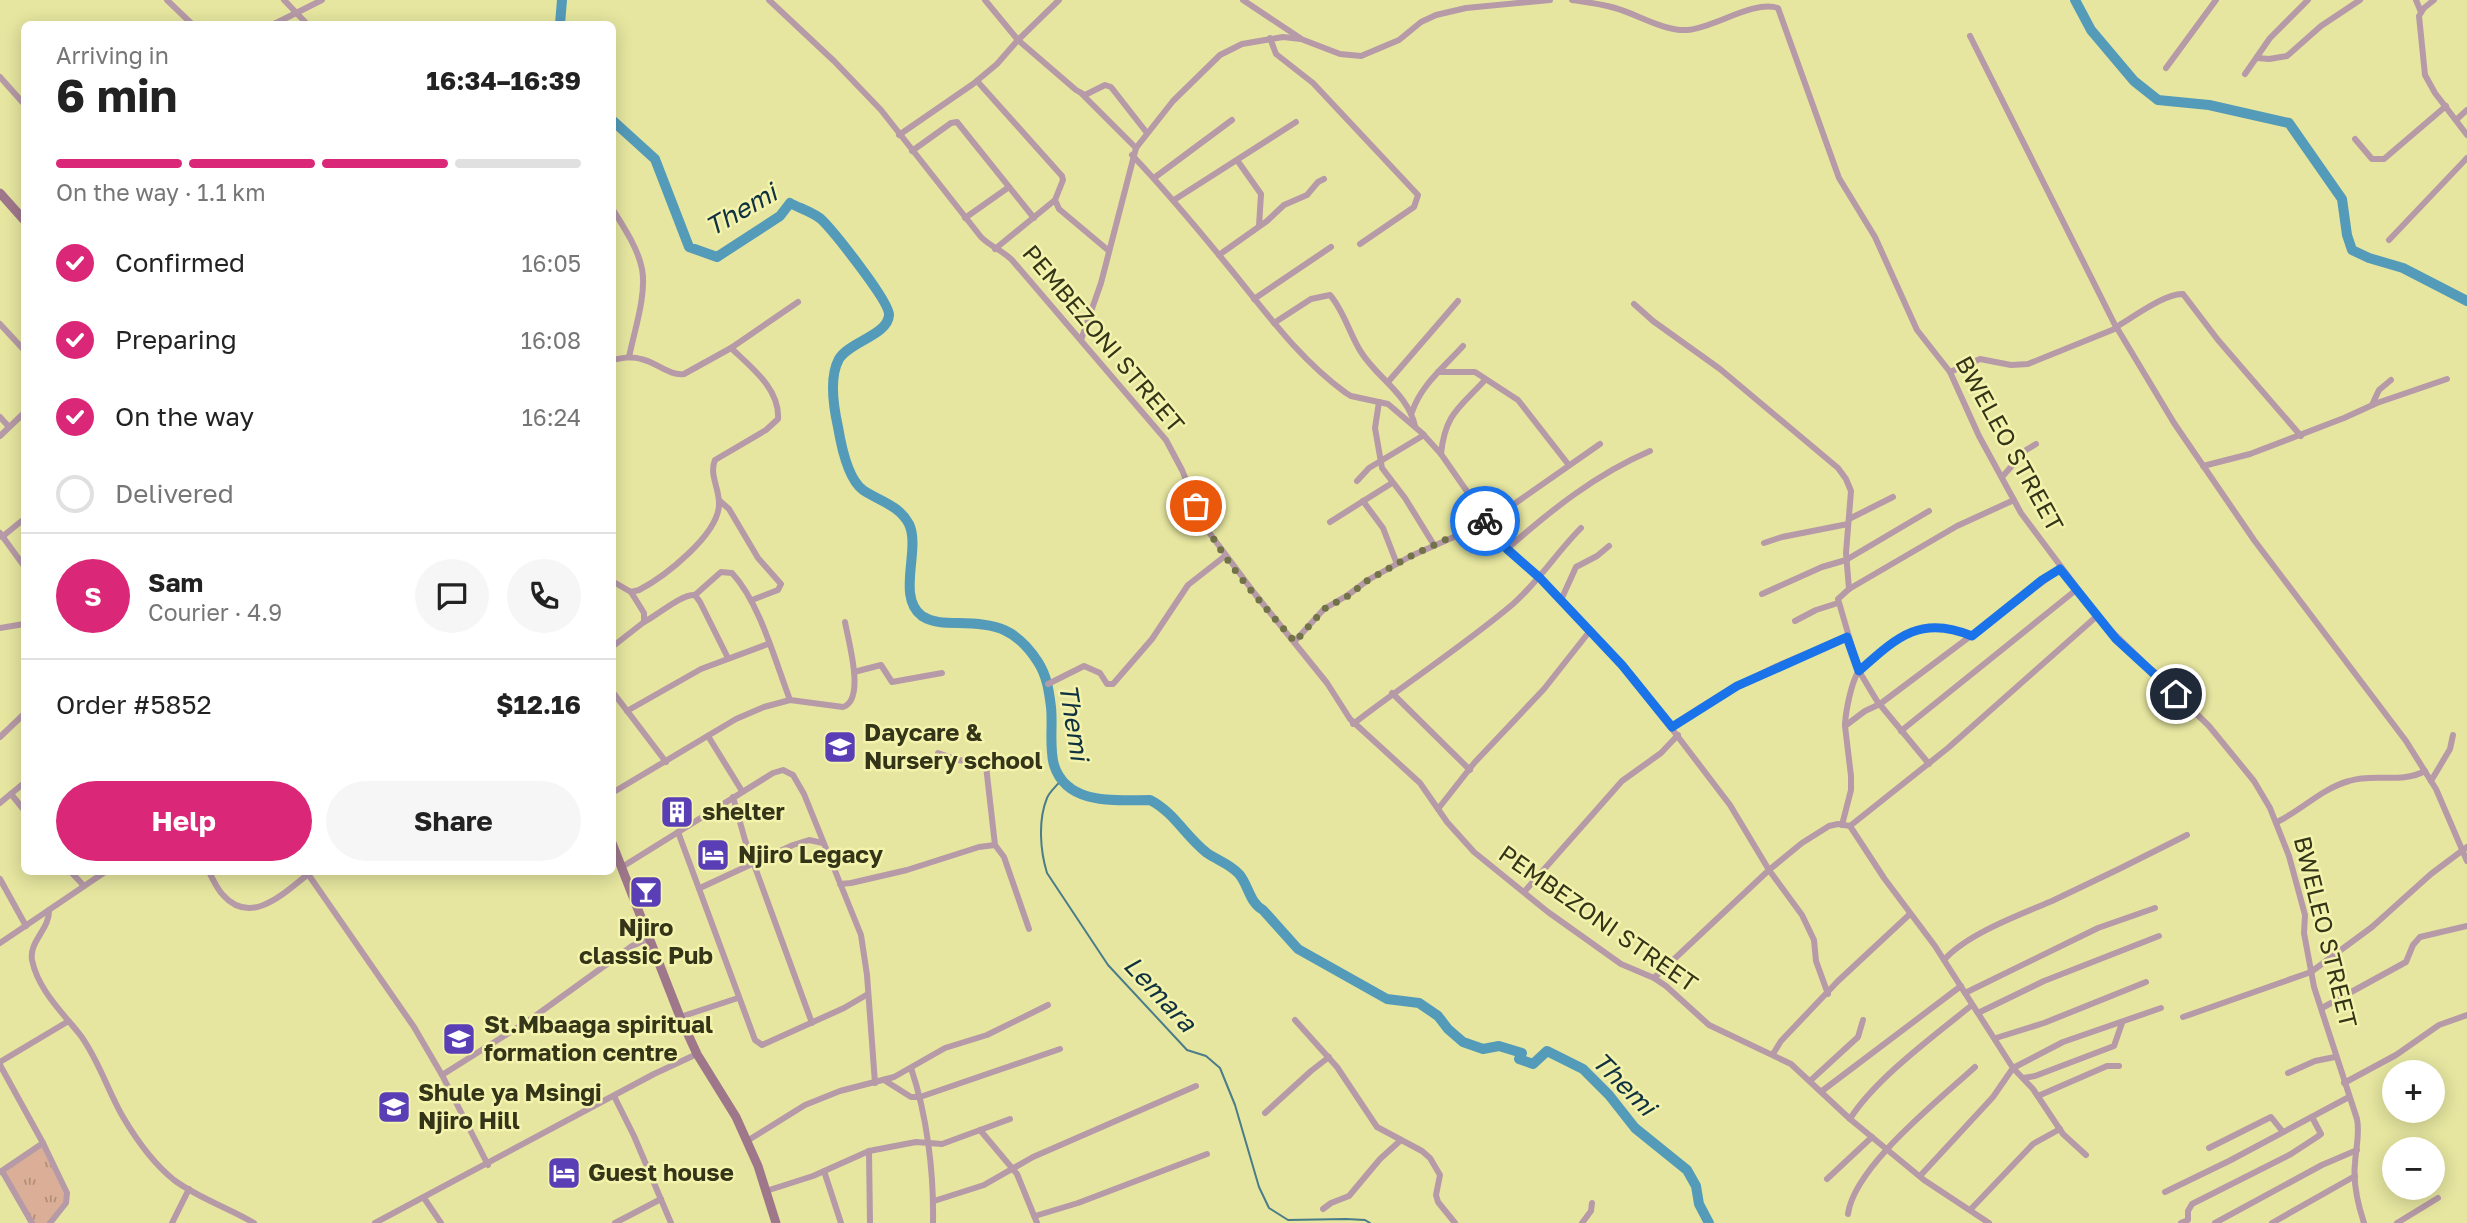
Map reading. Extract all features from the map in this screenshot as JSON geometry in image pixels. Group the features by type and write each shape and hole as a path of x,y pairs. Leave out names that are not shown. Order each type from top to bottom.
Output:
{"street":[{"path":"167,0 188,21"},
{"path":"284,0 304,21"},
{"path":"281,21 322,0"},
{"name":"PEMBEZONI STREET","path":"769,0 881,110 981,237 1012,260 1166,440 1182,470 1205,527 1225,556 1327,683 1353,724 1420,783 1474,852 1621,964 1654,978 1709,1025 1791,1064 1850,1119 1920,1176 1989,1223"},
{"path":"985,0 1018,40 1081,93 1134,152 1295,347 1351,396 1388,404 1415,426 1441,454 1507,549 1540,578 1622,665 1730,805 1769,870 1809,927 1814,940 1816,961 1828,993"},
{"path":"899,135 977,81 1004,58 1018,40 1059,0"},
{"path":"1243,0 1301,39 1340,54 1361,56 1399,40 1420,22 1436,15 1466,8 1550,0"},
{"name":"BWELEO STREET","path":"1572,0 1591,2 1668,27 1688,30 1744,3 1768,1 1778,8 1839,178 1875,237 1917,330 1950,372 1986,449 2014,500 2060,569 2097,616 2116,639 2209,726 2254,781 2277,822 2305,915 2304,933 2311,972 2335,1057 2359,1126 2355,1176 2364,1223"},
{"path":"1621,0 1624,11"},
{"path":"2166,68 2216,0"},
{"path":"2245,74 2270,38 2308,0"},
{"path":"2257,58 2287,56 2321,26 2360,0"},
{"path":"2416,0 2421,12 2425,75 2435,93 2467,135"},
{"path":"2421,12 2434,0"},
{"path":"182,21 185,18"},
{"path":"1970,36 2116,327 2174,424 2255,540 2399,731 2431,781 2465,849 2467,861"},
{"path":"1081,340 1101,283 1134,152 1147,133 1173,101 1220,55 1242,44 1270,38 1301,39"},
{"path":"1270,38 1276,54 1312,83 1418,195 1414,207 1360,244"},
{"path":"0,77 21,101"},
{"path":"977,81 1063,180 1055,200 995,249"},
{"path":"1081,93 1090,93 1105,85 1111,87 1147,133"},
{"path":"2355,139 2372,159 2384,159 2446,106"},
{"path":"2456,120 2467,110"},
{"path":"1154,178 1232,120"},
{"path":"912,151 951,123 957,122 1034,218"},
{"path":"1174,200 1296,122"},
{"path":"2389,240 2467,158"},
{"path":"1237,160 1261,194 1259,226"},
{"path":"1219,255 1284,205 1307,195 1324,178"},
{"path":"965,218 1009,187"},
{"path":"0,193 21,217"},
{"path":"1055,200 1064,214 1109,251"},
{"path":"616,216 642,271 640,300 629,357"},
{"path":"1254,299 1331,247"},
{"path":"1950,372 1980,359 2011,365 2028,364 2116,327 2167,298 2183,294 2218,340 2301,436"},
{"path":"1274,323 1311,299 1329,295 1362,355 1412,412 1415,426"},
{"path":"1388,382 1458,301"},
{"path":"616,359 629,357 641,359 680,375 732,348 798,302"},
{"path":"1634,304 1653,321 1720,369 1838,468 1850,486 1846,560 1849,589"},
{"path":"0,324 21,346"},
{"path":"1412,412 1420,393 1463,346"},
{"path":"631,592 647,586 685,557 710,528 719,512 720,501 713,471 715,460 766,430 778,417 774,399 766,383 732,348"},
{"path":"1438,372 1475,372 1518,400 1568,464"},
{"path":"2203,466 2250,454 2301,436 2372,405 2447,379"},
{"path":"1441,454 1445,428 1465,400 1485,380"},
{"path":"2372,405 2379,390 2391,380"},
{"path":"1379,402 1374,428 1381,462 1434,545"},
{"path":"0,436 21,416"},
{"path":"0,417 9,427"},
{"path":"1357,481 1363,472 1424,435"},
{"path":"1295,642 1327,606 1348,596 1368,580 1397,564 1486,522 1600,444"},
{"path":"2002,477 2026,450 2036,444"},
{"path":"1507,549 1571,496 1611,470 1650,451"},
{"path":"1330,522 1392,482"},
{"path":"1764,543 1849,522 1893,497"},
{"path":"1929,764 1880,704 1859,671 1838,603 1841,594 1849,589 1957,526 2014,500"},
{"path":"720,501 729,509 758,558 781,584 778,590 752,600"},
{"path":"1363,501 1383,528 1397,564"},
{"path":"1762,594 1822,567 1846,560 1929,511"},
{"path":"21,521 1,536 21,562"},
{"path":"1353,724 1483,629 1540,578 1556,554 1581,528"},
{"path":"1561,600 1576,567 1609,546"},
{"path":"1048,684 1084,666 1095,670 1107,684 1113,684 1144,650 1188,585 1225,556"},
{"path":"1845,726 1880,704 2060,569"},
{"path":"616,644 682,597 695,595 712,579 727,571 739,580 752,600 790,700"},
{"path":"616,583 631,592 645,613 644,622"},
{"path":"1901,731 2076,590"},
{"path":"695,595 728,658"},
{"path":"1795,621 1838,603"},
{"path":"1654,978 1769,870 1802,843 1829,826 1846,826 1929,764 2097,616"},
{"path":"616,791 736,719 790,700 848,705 852,701 854,672 845,622"},
{"path":"0,628 21,624"},
{"path":"1972,636 1950,627 1916,629 1881,651 1859,671 1847,709 1845,726 1851,783 1846,826 1944,960 2013,1068 2038,1096 2060,1129 2085,1155"},
{"path":"1438,809 1475,762 1544,689 1589,632"},
{"path":"1672,727 1737,686 1847,637"},
{"path":"627,711 676,682 728,658 768,644"},
{"path":"854,672 881,665 892,682 942,673"},
{"path":"1392,693 1470,770"},
{"path":"616,696 666,762"},
{"path":"0,737 21,717"},
{"path":"1524,892 1622,781 1661,752 1678,735"},
{"path":"2431,781 2450,749 2453,735"},
{"path":"708,736 742,791"},
{"path":"938,753 986,766 995,845 1004,857 1029,929"},
{"path":"622,867 778,771 788,771 793,775 804,794 861,935 875,1083"},
{"path":"2277,822 2339,784 2368,776 2411,778 2425,771"},
{"path":"0,803 21,786"},
{"path":"11,794 21,806"},
{"path":"733,797 753,862 812,1023"},
{"path":"678,832 755,1040 762,1045 868,994"},
{"path":"1944,960 1961,945 2017,915 2187,835"},
{"path":"700,888 753,862 803,842 816,840 823,843"},
{"path":"840,884 906,870 979,847 995,845"},
{"path":"2183,1017 2311,972 2372,927 2431,874 2465,849"},
{"path":"616,853 680,1017 697,1054 726,1098 747,1141 776,1223"},
{"path":"74,875 84,886"},
{"path":"0,943 100,875"},
{"path":"211,875 222,895 246,908 259,908 269,904 306,875"},
{"path":"310,875 414,1027 488,1165"},
{"path":"0,879 26,926"},
{"path":"1965,993 2098,928 2155,908"},
{"path":"49,910 49,919 32,957 39,977 57,1010 85,1044 128,1125 153,1159 174,1180 254,1223"},
{"path":"1773,1054 1781,1041 1847,972 1910,914"},
{"path":"2322,1008 2406,962 2413,945 2420,937 2467,926"},
{"path":"1979,1013 2044,981 2160,936"},
{"path":"442,1075 531,1019 632,946 650,938"},
{"path":"1996,1038 2044,1023 2146,982"},
{"path":"1822,1091 1961,986"},
{"path":"680,1017 738,998"},
{"path":"747,1141 804,1105 840,1091 884,1080 945,1048 987,1035 1048,1005"},
{"path":"1850,1119 1874,1090 1919,1048 1972,1005"},
{"path":"1920,1176 1993,1097 2013,1068 2063,1042 2161,1008"},
{"path":"2344,1083 2396,1055 2439,1025 2467,1015"},
{"path":"1295,1020 1329,1057 1371,1120 1385,1133 1427,1155 1440,1175 1436,1195 1438,1202 1455,1223"},
{"path":"1810,1082 1858,1037 1863,1020"},
{"path":"50,1223 66,1203 68,1193 0,1064 67,1022"},
{"path":"2023,1078 2114,1046 2122,1023"},
{"path":"884,1080 911,1097 920,1097 1060,1049"},
{"path":"375,1223 697,1054"},
{"path":"1265,1113 1329,1057"},
{"path":"2288,1073 2315,1061 2335,1057"},
{"path":"2038,1096 2107,1066 2119,1066"},
{"path":"1848,1214 1858,1185 1888,1150 1975,1067"},
{"path":"911,1068 926,1129 933,1223"},
{"path":"933,1201 984,1185 1034,1157 1196,1086"},
{"path":"614,1096 671,1223"},
{"path":"2165,1192 2349,1097"},
{"path":"2209,1148 2271,1117 2283,1132"},
{"path":"2181,1223 2188,1220 2188,1211 2192,1204 2291,1154 2318,1137 2320,1130 2312,1117"},
{"path":"766,1191 824,1171 869,1151 916,1142 942,1144 1010,1118"},
{"path":"1971,1209 2034,1144 2060,1129"},
{"path":"980,1130 1013,1169 1036,1220 1207,1154"},
{"path":"1827,1179 1872,1137"},
{"path":"1323,1209 1349,1196 1380,1159 1401,1140"},
{"path":"32,1223 1,1172 43,1143"},
{"path":"2215,1223 2322,1164 2357,1150"},
{"path":"869,1151 870,1223"},
{"path":"824,1171 841,1223"},
{"path":"2272,1223 2355,1176"},
{"path":"172,1223 189,1189"},
{"path":"424,1198 441,1223"},
{"path":"615,1223 661,1199"},
{"path":"2397,1223 2435,1200"},
{"path":"1582,1223 1591,1211 1592,1203"}],"green space":[{"path":"42,1146 66,1198 48,1223 35,1223 5,1172"}],"waterway":[{"name":"Themi","path":"560,21 562,0"},
{"path":"2075,0 2091,30 2134,81 2158,100 2209,105 2289,123 2342,199 2352,250 2403,268 2467,301"},
{"name":"Themi","path":"616,124 655,159 689,247 717,257 780,216 790,203 822,220 881,296 889,315 887,322 844,353 834,375 835,411 849,470 863,490 900,512 909,524 912,534 910,585 914,608 931,620 984,624 1004,630 1022,642 1038,662 1046,678 1052,751 1060,778 1070,788 1094,798 1150,800 1158,805 1207,853 1239,874 1258,907 1298,949 1387,999 1419,1003 1438,1016 1463,1042 1483,1049 1499,1046 1522,1053 1519,1059 1533,1064 1547,1051 1583,1069 1609,1095 1635,1128 1687,1170 1696,1186 1699,1204 1709,1223"},
{"name":"Lemara","path":"1061,780 1048,795 1042,816 1042,845 1047,873 1108,965 1187,1050 1206,1056 1220,1068 1235,1105 1259,1187 1269,1208 1288,1220 1346,1219 1365,1220 1370,1223"}],"way so far":[{"path":"1196,506 1205,527 1225,556 1295,642 1327,606 1348,596 1358,586 1411,556 1485,521"}],"place":[{"name":"Daycare & Nursery school","path":"840,747"},
{"name":"shelter","path":"677,812"},
{"name":"Njiro Legacy","path":"713,855"},
{"name":"Njiro classic Pub","path":"646,892"},
{"name":"St.Mbaaga spiritual formation centre","path":"459,1039"},
{"name":"Shule ya Msingi Njiro Hill","path":"394,1107"},
{"name":"Guest house","path":"564,1173"}],"route":[{"path":"1485,521 1507,549 1540,578 1622,665 1672,727 1699,707 1737,686 1847,637 1859,671 1909,631 1950,627 1972,636 2042,580 2060,569 2116,639 2176,694"}]}
